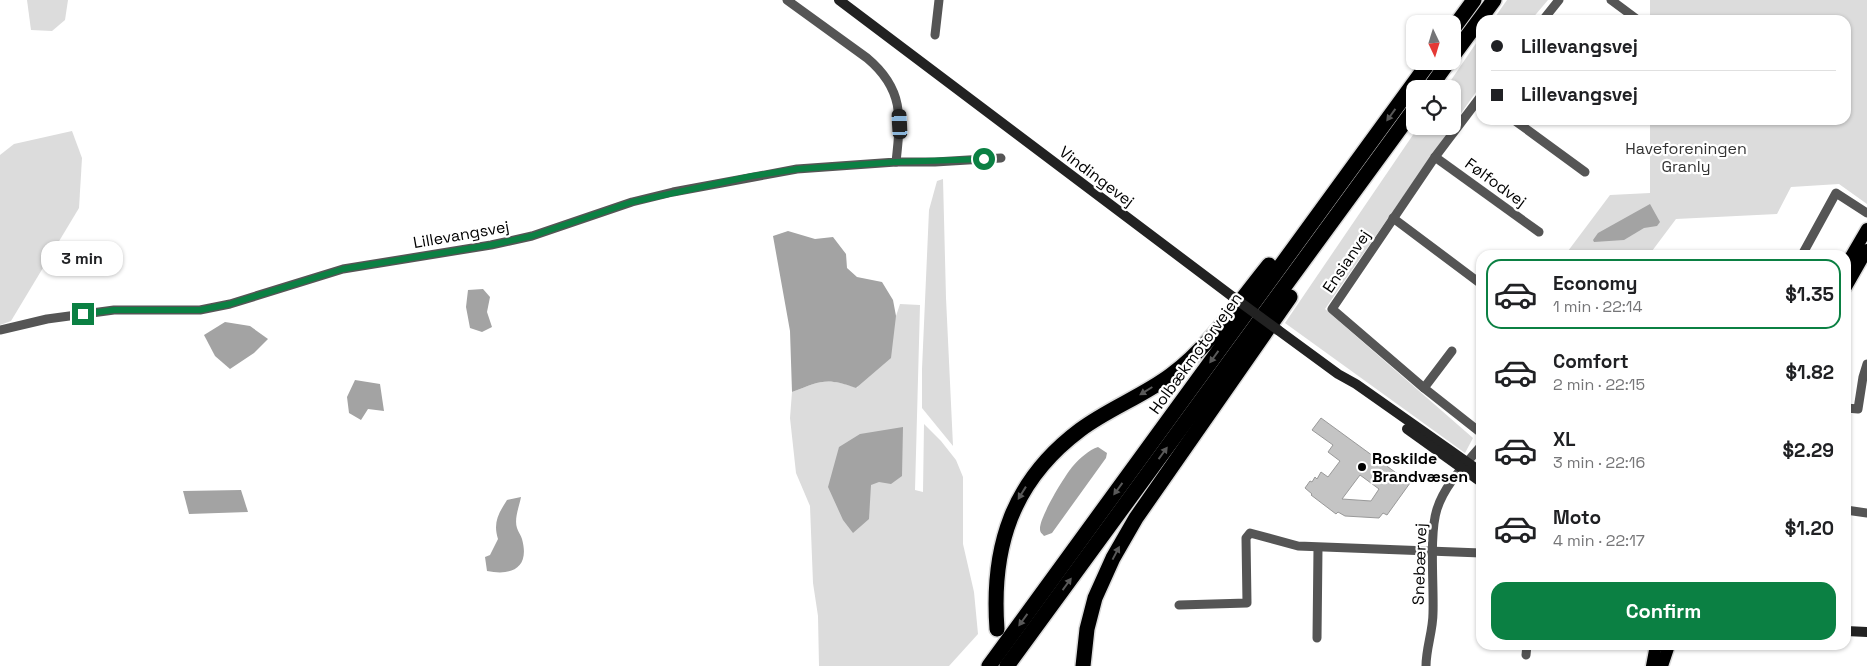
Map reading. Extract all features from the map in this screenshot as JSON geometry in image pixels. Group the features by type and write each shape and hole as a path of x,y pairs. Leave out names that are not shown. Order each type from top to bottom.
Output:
{"highway":[{"path":"1461,18 1474,0"},
{"path":"1483,15 1494,0"},
{"path":"1461,45 1476,24"},
{"name":"Holbækmotorvejen","path":"989,666 1423,70"},
{"name":"Holbækmotorvejen","path":"1007,666 1406,121"},
{"path":"1084,666 1087,629 1095,598 1113,558 1136,518 1344,217 1380,157"},
{"path":"997,629 996,569 1002,543 1016,503 1035,472 1056,450 1081,429 1171,375 1200,349 1234,312 1288,242 1338,188"}],"main road":[{"name":"Vindingevej","path":"839,0 1338,374 1353,388 1464,465 1476,477"},
{"path":"1851,256 1867,229"},
{"path":"1851,278 1867,250"},
{"name":"Vindingevej","path":"1464,465 1476,470"},
{"path":"1851,631 1867,632"},
{"path":"1652,666 1655,650"},
{"path":"1658,666 1662,650"},
{"path":"1662,666 1667,650"}],"street":[{"path":"787,0 867,58 888,80 896,95 899,109 900,124 896,162"},
{"path":"936,35 939,0"},
{"path":"1546,15 1559,0"},
{"path":"1611,0 1631,15"},
{"name":"Ensianvej","path":"1476,103 1393,218 1332,309 1424,388 1476,429"},
{"path":"1521,125 1585,172"},
{"name":"Følfodvej","path":"1436,157 1539,232"},
{"name":"Lillevangsvej","path":"0,330 47,319 114,310 200,310 230,304 343,269 491,245 532,236 632,202 673,192 798,169 896,162 1001,158"},
{"path":"1805,250 1836,193 1867,213"},
{"path":"1393,218 1476,280"},
{"path":"1424,388 1452,351"},
{"path":"1851,408 1858,409 1867,364"},
{"name":"Snebærvej","path":"1426,666 1428,638 1433,620 1437,509 1447,488 1476,452"},
{"path":"1851,511 1867,513"},
{"path":"1179,606 1247,603 1248,534 1293,545 1318,548 1476,553"},
{"path":"1317,638 1318,548"},
{"path":"1526,650 1526,655"}],"green space":[{"path":"27,0 68,0 65,20 52,31 31,30"},
{"path":"1507,0 1548,0 1535,15 1496,15"},
{"name":"Haveforeningen Granly","path":"1650,0 1867,0 1867,204 1839,184 1791,187 1777,214 1676,219 1653,250 1569,250 1610,195 1650,193 1650,125 1851,125 1851,15 1650,15"},
{"path":"1476,43 1476,92 1461,113 1461,80 1451,80 1458,70 1461,70 1461,65"},
{"path":"72,131 82,158 79,208 11,321 0,325 0,155 14,144"},
{"path":"1413,135 1446,135 1325,309 1473,438 1465,453 1285,323"},
{"path":"943,179 953,446 922,408 929,210 937,181"},
{"path":"900,304 920,305 915,490 923,492 924,424 956,460 963,477 963,544 974,592 978,634 949,666 819,666 818,616 813,583 810,506 796,473 790,418 792,392 824,382 838,382 857,388 896,316"}],"shaded area":[{"path":"1650,204 1660,222 1657,226 1644,228 1624,240 1594,242 1593,240 1598,233"},
{"path":"788,231 815,239 833,237 846,254 847,268 857,277 882,282 893,300 896,316 891,358 856,388 837,382 824,382 792,392 790,331 773,236"},
{"path":"483,289 490,297 487,312 492,327 482,332 470,328 466,307 468,290"},
{"path":"225,322 250,326 268,339 254,353 230,369 215,356 204,335"},
{"path":"355,380 380,384 384,411 368,409 361,420 349,413 347,397"},
{"path":"903,427 902,476 891,484 879,482 871,485 869,519 853,533 843,520 828,487 839,447 860,434"},
{"path":"1098,447 1107,453 1106,458 1052,533 1044,536 1040,531 1041,524 1059,487 1076,463 1088,452"},
{"path":"241,490 248,512 189,514 183,491"},
{"path":"521,497 516,521 524,549 521,563 511,571 487,571 485,557 490,555 498,539 496,523 499,514 507,500"}],"building":[{"name":"Roskilde Brandvæsen","path":"1321,418 1410,483 1387,515 1383,513 1379,518 1345,516 1338,512 1336,514 1311,495 1305,488 1310,481 1312,482 1315,477 1317,479 1321,472 1328,477 1340,461 1328,452 1333,445 1312,430","holes":["1360,475 1379,489 1371,501 1342,499"]}],"place":[{"name":"Roskilde Brandvæsen","path":"1362,467"}],"route":[{"path":"83,314 138,309 173,312 200,310 230,304 343,269 491,245 532,236 632,202 752,176 798,169 896,162 984,159"}]}
